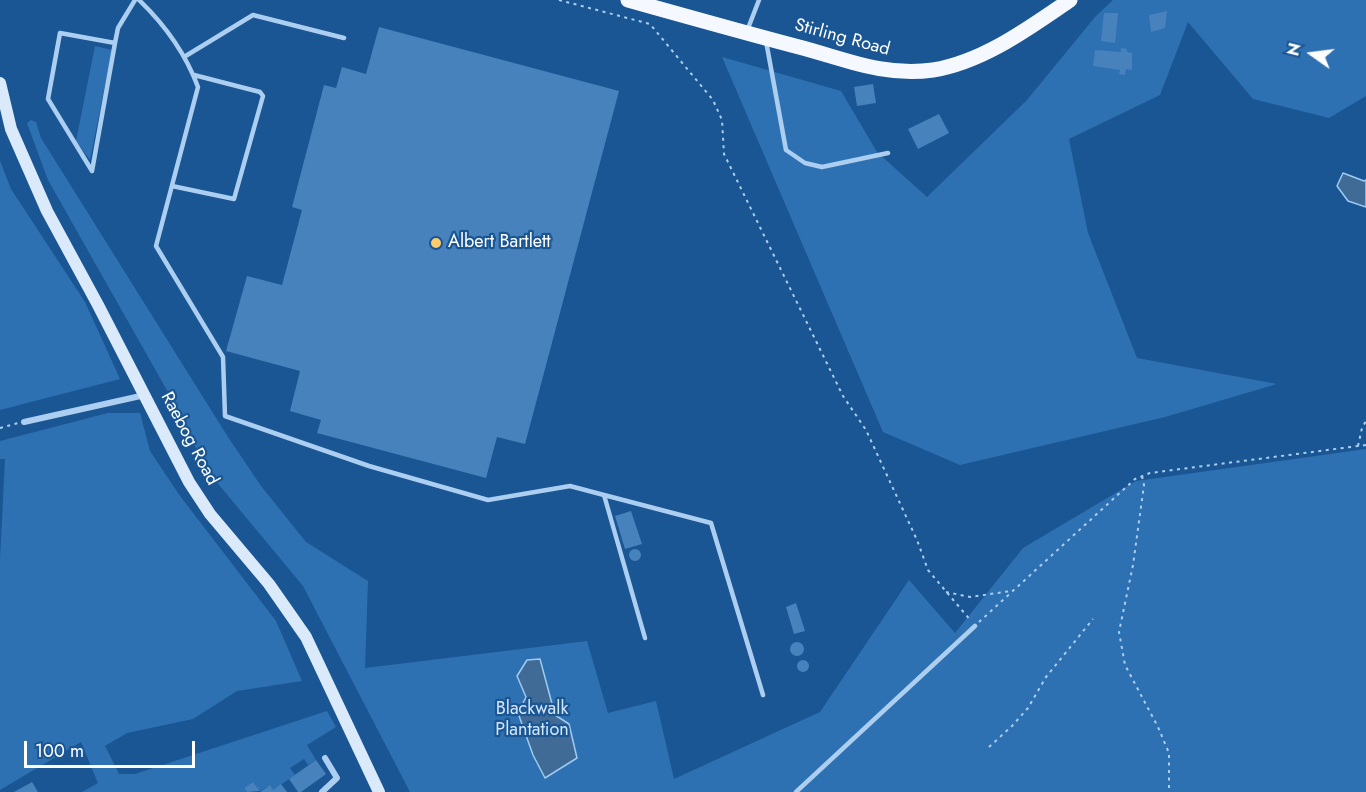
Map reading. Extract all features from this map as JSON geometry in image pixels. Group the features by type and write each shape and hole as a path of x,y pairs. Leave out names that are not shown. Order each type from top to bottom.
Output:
{"main road":[{"name":"Stirling Road","path":"628,0 860,65 896,72 933,70 988,51 1070,0"},
{"name":"Raebog Road","path":"0,84 11,129 46,211 98,305 189,482 210,514 269,584 306,637 379,792"}],"street":[{"path":"24,422 145,395"},
{"path":"322,792 337,778 325,758"}],"lane":[{"path":"115,43 60,33 48,99 92,171 118,28 137,0 151,12 184,57 198,87 156,246 223,357 225,416 369,466 488,500 570,486 711,523 763,694"},
{"path":"746,33 759,0"},
{"path":"184,57 253,15 345,38"},
{"path":"765,38 786,150 805,163 822,167 888,153"},
{"path":"172,186 234,199 263,96 260,92 194,75"},
{"path":"604,495 645,638"},
{"path":"796,792 975,626"}],"path":[{"path":"558,0 650,24 713,100 722,120 724,154 843,396 866,430 917,540 928,570 975,626 1135,479 1142,476 1366,445"},
{"path":"0,428 24,422"},
{"path":"1358,446 1362,428 1366,422"},
{"path":"1142,476 1144,485 1133,565 1119,632 1125,665 1169,753 1169,789"},
{"path":"945,592 970,597 1011,591"},
{"path":"989,747 1028,708 1046,678 1093,619"}],"green space":[{"path":"1113,0 1366,0 1366,96 1329,118 1253,99 1188,22 1160,95 1069,139 1088,233 1137,358 1277,384 1165,417 960,465 883,432 722,57 841,91 877,152 927,197 1027,100 1095,17"},
{"path":"95,46 112,50 90,160 76,141"},
{"name":"Blackwalk Plantation","path":"31,120 36,122 41,138 261,486 306,542 368,581 365,668 587,641 608,713 656,701 674,779 820,712 909,580 955,633 1023,548 1136,481 1366,449 1366,792 410,792 303,586 205,468 177,408 48,180 27,123"},
{"path":"0,161 11,189 85,302 120,379 0,410"},
{"path":"108,413 140,413 150,451 180,496 276,621 302,681 237,691 193,719 127,733 105,746 119,774 135,774 327,711 336,727 307,745 316,760 308,765 304,759 290,768 295,775 273,790 269,786 260,791 253,782 244,788 247,792 82,792 98,783 81,742 0,790 0,560 5,459 0,459 0,441"}],"shaded area":[{"path":"1343,173 1366,180 1366,207 1348,201 1337,186"},
{"path":"540,659 555,715 569,724 577,758 545,778 533,755 518,713 526,697 517,676 527,660"}],"building":[{"path":"1167,11 1165,28 1151,32 1149,15"},
{"path":"1104,13 1118,13 1115,43 1101,41"},
{"name":"Albert Bartlett","path":"379,27 619,91 525,444 497,437 486,478 317,433 321,420 290,411 300,371 226,351 247,276 282,285 302,210 292,207 324,85 336,88 342,67 366,74"},
{"path":"1121,48 1132,53 1132,70 1126,69 1125,75 1119,74 1120,70 1093,66 1095,50 1121,52"},
{"path":"873,84 876,103 857,106 854,87"},
{"path":"939,114 949,133 918,149 908,129"},
{"path":"631,511 642,544 625,549 615,516"},
{"path":"637,549 640,550 640,560 633,561 630,560 629,553 630,550"},
{"path":"796,603 805,631 794,634 786,607"},
{"path":"797,642 802,644 804,649 802,654 797,656 792,654 790,649 792,644"},
{"path":"805,660 808,661 808,671 801,672 798,671 797,664 798,661"},
{"path":"316,760 326,774 298,792 289,779"},
{"path":"32,782 38,792 14,792"},
{"path":"253,782 260,791 247,792 244,788"},
{"path":"281,784 287,792 260,792 270,785 273,790"}],"place":[{"name":"Albert Bartlett","path":"436,243"}]}
